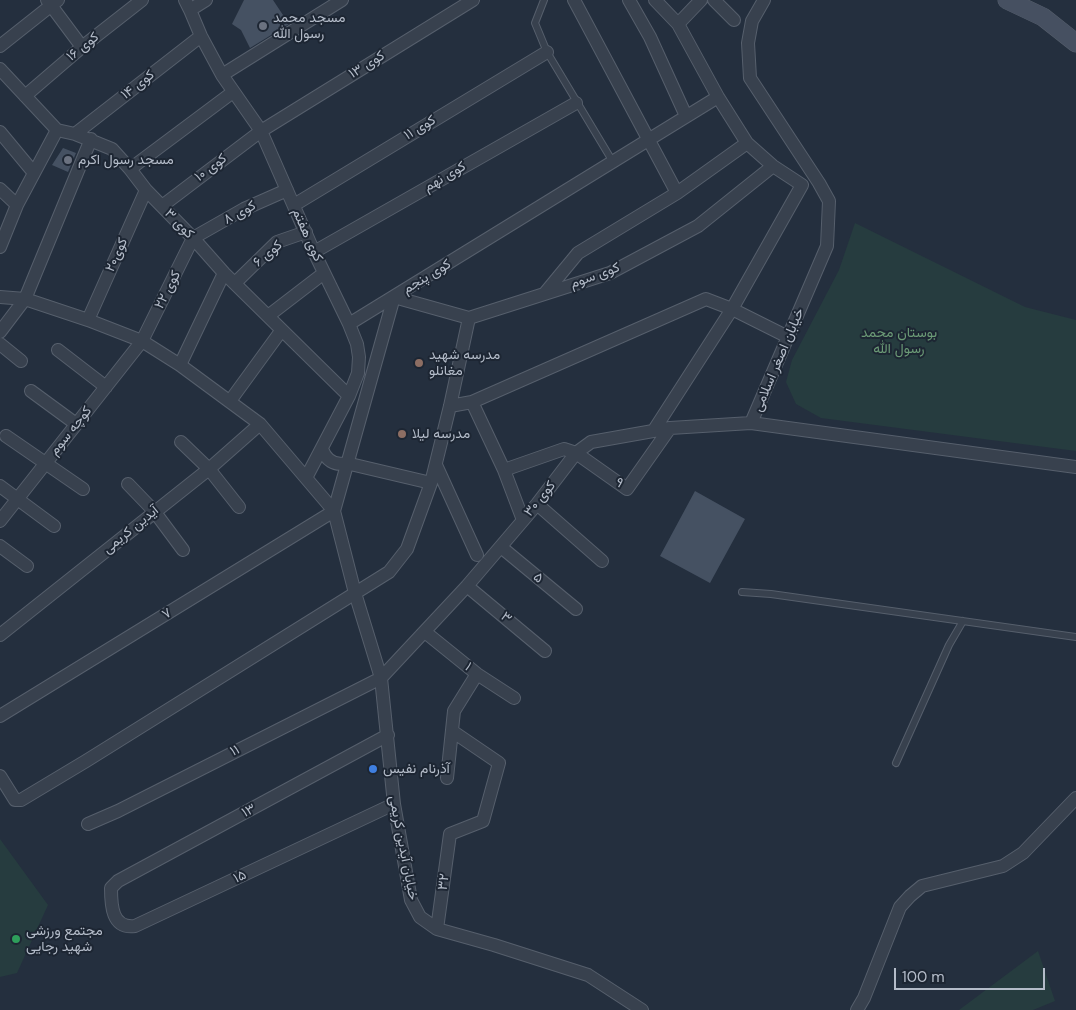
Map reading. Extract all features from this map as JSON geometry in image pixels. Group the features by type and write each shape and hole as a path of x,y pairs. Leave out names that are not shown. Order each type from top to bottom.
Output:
{"street":[{"name":"کوی ۱۶","path":"25,96 82,47 142,0"},
{"path":"188,5 206,0"},
{"path":"222,75 342,0"},
{"name":"کوی ۱۳","path":"261,131 473,0"},
{"path":"574,0 677,193"},
{"path":"629,0 650,37 686,116"},
{"path":"655,0 678,24 718,97 747,143 773,166 829,201"},
{"path":"678,24 701,0"},
{"path":"714,0 734,20"},
{"path":"764,0 752,21 749,36 750,78 829,201"},
{"path":"1007,0 1043,18 1076,43"},
{"path":"0,46 52,2 82,47"},
{"name":"کوی هفتم","path":"188,5 201,36 222,75 261,131 314,252 350,324 357,344 359,358 358,373 350,396 306,478"},
{"name":"کوی ۱۴","path":"76,134 201,36"},
{"name":"کوی ۱۱","path":"294,205 547,52"},
{"path":"0,69 57,130 17,205 0,248"},
{"path":"130,169 233,92"},
{"name":"کوی پنجم","path":"334,511 394,297 718,97"},
{"name":"کوی نهم","path":"314,252 576,102"},
{"name":"کوی ۳","path":"57,130 91,139 112,149 146,190 224,273 281,331 350,396"},
{"name":"کوی ۱۰","path":"162,206 261,131"},
{"path":"0,132 34,173"},
{"path":"0,332 24,299 91,139"},
{"path":"545,293 578,253 677,193 747,143"},
{"name":"کوی سوم","path":"469,318 610,273 698,226 773,166"},
{"path":"654,430 732,310 802,185"},
{"path":"0,189 17,205"},
{"name":"کوی۲۰","path":"88,320 146,190"},
{"name":"کوی ۸","path":"193,238 244,209 288,190"},
{"name":"خیابان اصغر اسلامی","path":"829,201 827,246 751,423 1076,467"},
{"name":"کوی ۶","path":"235,284 277,242 306,232"},
{"name":"کوی ۲۲","path":"142,341 193,238"},
{"path":"180,365 224,273"},
{"path":"268,316 324,273"},
{"path":"0,297 24,299 88,320 142,341 180,365 260,424 334,511"},
{"path":"0,776 15,800 21,800 389,572 407,549 436,465 469,318 394,297 350,324"},
{"path":"450,406 472,402 706,299 788,337"},
{"path":"366,314 373,313 380,316 385,321 386,327"},
{"path":"230,402 281,331"},
{"name":"کوچه سوم","path":"0,522 142,341"},
{"path":"0,344 21,361"},
{"path":"58,350 106,387"},
{"path":"31,391 76,424"},
{"path":"472,402 504,470 523,520"},
{"name":"کوی ۳۰","path":"381,678 468,586 537,504 576,453 591,442 670,428 751,423"},
{"name":"آیدین کریمی","path":"0,635 209,469 260,424"},
{"name":"۹","path":"576,453 627,490 670,428"},
{"path":"6,436 82,489"},
{"path":"181,442 209,469 239,508"},
{"path":"322,449 331,462 336,464 346,463 431,483"},
{"path":"504,470 564,449 576,453"},
{"path":"436,465 478,555"},
{"path":"128,484 154,511 182,550"},
{"path":"0,486 54,526"},
{"path":"537,504 602,561"},
{"name":"خیابان آیدین کریمی","path":"334,511 355,593 381,678 394,804 411,900 420,917 437,929 588,975 642,1010"},
{"name":"۷","path":"0,716 334,511"},
{"path":"0,546 27,566"},
{"name":"۵","path":"500,547 576,609"},
{"name":"۳","path":"468,586 545,651"},
{"name":"۱","path":"425,632 477,674 514,698"},
{"path":"446,778 454,711 477,674"},
{"name":"۱۱","path":"88,824 381,678"},
{"name":"۳۲","path":"437,929 450,834 483,821 499,763 452,731"},
{"name":"۱۳","path":"112,888 118,881 388,735"},
{"path":"857,1010 864,998 900,907 910,896 922,886 1002,866 1023,853 1076,798"},
{"name":"۱۵","path":"112,888 113,912 120,924 126,928 135,926 394,804"}],"lane":[{"path":"544,0 535,23 547,52 613,162"},
{"path":"742,592 772,594 1076,636"},
{"path":"896,763 949,645 962,621"}],"green space":[{"name":"بوستان محمد رسول الله","path":"855,223 1025,307 1076,320 1076,451 821,418 796,404 786,382 792,360 839,270"},
{"name":"مجتمع ورزشی شهید رجایی","path":"0,839 48,905 17,973 0,977"},
{"path":"1038,951 1055,1001 1033,1010 959,1010"}],"building":[{"name":"مسجد محمد رسول الله","path":"244,0 273,0 289,24 250,48 241,30 232,24"},
{"name":"مسجد رسول اکرم","path":"63,148 76,153 68,172 52,165"},
{"path":"695,491 745,519 710,583 660,556"}],"place":[{"name":"مسجد محمد رسول الله","path":"263,26"},
{"name":"مسجد رسول اکرم","path":"68,160"},
{"name":"مدرسه شهید مغانلو","path":"419,363"},
{"name":"مدرسه لیلا","path":"402,434"},
{"name":"آذرنام نفیس","path":"373,769"},
{"name":"مجتمع ورزشی شهید رجایی","path":"16,939"}]}
